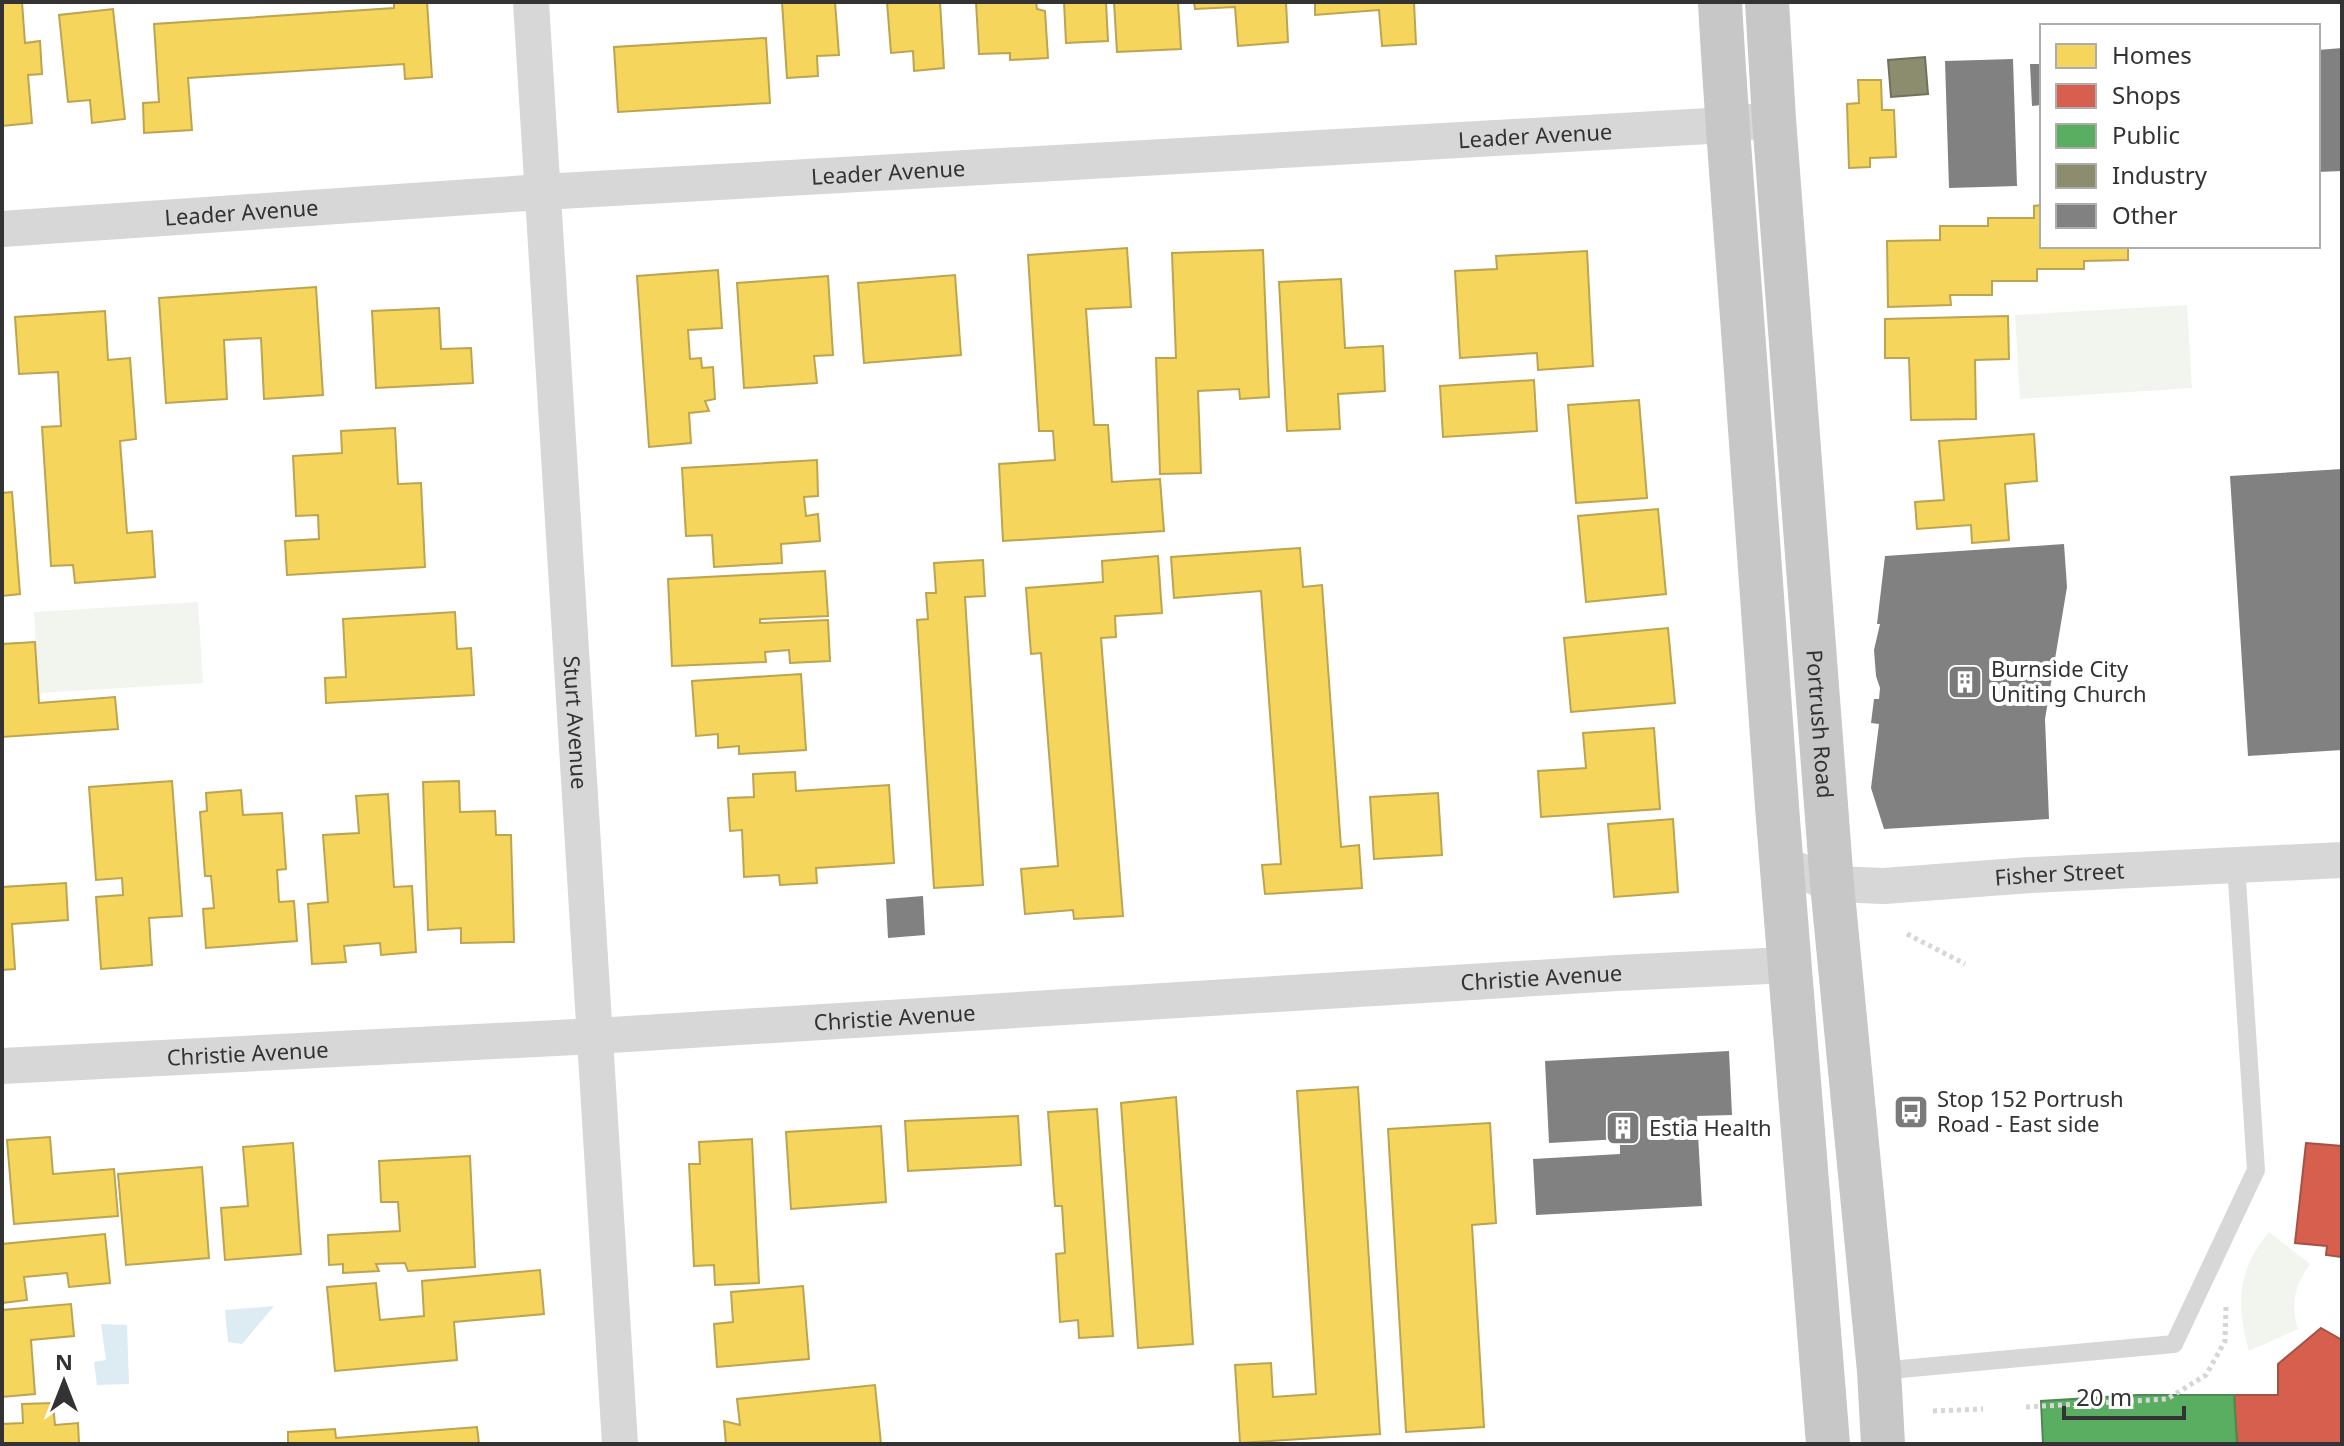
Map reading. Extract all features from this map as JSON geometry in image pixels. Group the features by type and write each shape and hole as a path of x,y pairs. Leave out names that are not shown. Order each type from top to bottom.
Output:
{"highway":[{"path":"1720,2 1726,125 1746,365 1780,863 1828,1444"},
{"name":"Portrush Road","path":"1767,2 1832,884 1879,1371 1883,1444"}],"street":[{"name":"Sturt Avenue","path":"531,2 620,1444"},
{"name":"Leader Avenue","path":"2,229 542,192 1726,125 1774,119"},
{"name":"Fisher Street","path":"1780,863 1832,884 1884,886 2030,875 2342,860"},
{"name":"Christie Avenue","path":"2,1066 595,1036 1788,965"}],"lane":[{"path":"1879,1371 2174,1344 2256,1170 2236,865"}],"path":[{"path":"1907,934 1965,964"},
{"path":"1933,1411 1983,1409"}],"shaded area":[{"path":"2187,305 2192,388 2020,399 2015,315"},
{"path":"198,602 203,683 39,693 34,612"},
{"path":"2269,1232 2310,1264 2295,1295 2294,1311 2298,1329 2249,1351 2242,1318 2242,1288 2251,1260"},
{"path":"274,1306 242,1344 228,1342 225,1310"},
{"path":"101,1324 127,1325 129,1384 97,1385 94,1362 106,1360"}],"building: Homes":[{"path":"2,2 22,2 25,43 40,41 42,74 28,75 32,123 2,126"},
{"path":"394,2 427,2 432,77 405,79 404,64 188,78 192,130 144,133 143,103 159,102 154,24 394,8"},
{"path":"782,2 835,2 839,55 817,56 818,76 787,78"},
{"path":"887,2 940,2 944,68 914,71 913,51 891,53"},
{"path":"976,2 1036,2 1037,9 1045,11 1048,58 1010,60 1010,53 979,54"},
{"path":"1064,2 1106,2 1108,41 1066,43"},
{"path":"1114,2 1178,2 1181,49 1117,52"},
{"path":"1194,2 1286,2 1288,42 1238,46 1235,7 1195,9"},
{"path":"1315,2 1414,2 1416,44 1382,46 1379,10 1315,15"},
{"path":"113,9 125,119 92,123 90,100 68,102 59,15"},
{"path":"766,38 770,103 618,112 614,47"},
{"path":"1858,80 1881,80 1882,110 1894,110 1896,157 1870,158 1870,167 1849,168 1847,104 1859,103"},
{"path":"2040,205 2040,248 2128,248 2128,260 2084,261 2084,269 2037,269 2037,281 1992,281 1992,295 1950,295 1951,305 1888,307 1887,241 1940,240 1940,226 1988,226 1988,218 2034,218 2034,206"},
{"path":"1127,248 1131,307 1086,309 1094,425 1108,425 1112,482 1160,479 1164,531 1003,541 999,464 1055,460 1053,431 1039,431 1028,255"},
{"path":"1263,250 1269,397 1240,399 1239,389 1198,391 1201,473 1160,474 1156,358 1176,358 1172,253"},
{"path":"1587,251 1593,366 1538,370 1537,353 1460,358 1455,271 1497,269 1496,256"},
{"path":"718,270 722,328 688,330 690,359 701,358 702,368 713,367 715,399 705,401 709,411 689,413 691,443 649,447 637,276"},
{"path":"955,275 961,355 864,363 858,283"},
{"path":"828,276 833,355 814,356 817,383 744,388 737,283"},
{"path":"1341,279 1345,348 1383,346 1385,391 1338,394 1340,429 1287,431 1279,282"},
{"path":"316,287 323,395 264,399 261,338 224,340 227,399 166,403 159,298"},
{"path":"439,308 441,349 471,348 473,383 376,388 372,311"},
{"path":"105,311 108,360 130,358 136,439 120,441 127,533 152,531 155,577 75,583 73,565 51,566 42,427 61,426 58,372 19,374 15,317"},
{"path":"2008,316 2009,359 1975,360 1976,419 1911,420 1909,358 1885,358 1885,319"},
{"path":"1534,380 1537,431 1443,437 1440,386"},
{"path":"1639,400 1647,498 1576,503 1568,405"},
{"path":"395,428 398,484 421,483 425,567 287,575 285,541 319,539 318,515 296,516 293,456 342,453 341,431"},
{"path":"2034,434 2037,481 2005,484 2009,540 1972,543 1971,525 1917,529 1915,502 1944,500 1939,441"},
{"path":"817,460 818,496 804,497 806,516 818,514 820,541 781,544 782,563 714,567 712,535 686,536 682,468"},
{"path":"12,492 20,594 2,596 2,493"},
{"path":"1658,509 1666,594 1586,602 1578,516"},
{"path":"1300,548 1303,587 1322,585 1341,847 1359,845 1362,888 1265,894 1262,865 1281,864 1261,591 1174,598 1171,557"},
{"path":"1158,556 1162,613 1115,616 1116,637 1101,638 1123,916 1074,919 1073,910 1025,914 1021,869 1058,866 1041,653 1031,654 1026,588 1103,582 1102,561"},
{"path":"983,560 985,596 965,597 983,885 934,888 917,620 928,619 926,593 936,593 934,563"},
{"path":"825,571 828,616 760,619 760,623 828,620 830,661 790,663 789,650 765,652 766,662 672,666 668,579"},
{"path":"455,612 457,649 471,648 474,695 326,703 325,678 346,677 343,619"},
{"path":"1668,628 1675,703 1571,712 1564,638"},
{"path":"35,642 39,703 115,697 118,729 2,737 2,644"},
{"path":"801,674 806,750 739,754 739,746 718,748 718,734 696,736 692,681"},
{"path":"1654,728 1660,809 1541,817 1538,771 1586,768 1583,733"},
{"path":"795,772 796,791 889,785 894,863 816,868 817,883 780,885 779,875 744,877 742,830 730,831 728,798 754,797 753,774"},
{"path":"172,781 182,916 149,918 152,965 101,969 96,897 123,895 122,878 96,880 89,787"},
{"path":"459,781 460,812 495,811 496,835 511,835 514,942 461,943 461,928 428,930 423,782"},
{"path":"241,790 243,815 282,813 286,869 277,870 279,902 294,901 297,941 206,948 203,909 214,908 211,876 205,876 200,812 207,811 206,793"},
{"path":"1438,793 1442,855 1374,859 1370,797"},
{"path":"388,794 394,887 412,886 416,952 381,955 380,943 344,946 346,962 312,964 308,904 328,902 323,835 359,833 356,796"},
{"path":"1673,819 1678,892 1614,897 1608,824"},
{"path":"66,883 68,920 12,924 15,969 2,970 2,887"},
{"path":"1358,1087 1380,1434 1240,1443 1235,1365 1271,1363 1273,1397 1316,1394 1297,1091"},
{"path":"1176,1097 1193,1344 1138,1348 1121,1103"},
{"path":"1097,1109 1113,1336 1079,1338 1078,1320 1060,1322 1056,1254 1065,1253 1062,1206 1055,1206 1048,1112"},
{"path":"1018,1116 1021,1165 908,1171 905,1121"},
{"path":"1490,1123 1496,1223 1472,1225 1484,1427 1406,1432 1388,1129"},
{"path":"881,1126 886,1202 791,1209 786,1132"},
{"path":"50,1137 53,1174 114,1169 118,1216 14,1224 7,1140"},
{"path":"752,1139 759,1283 715,1285 714,1265 694,1266 689,1164 700,1164 699,1142"},
{"path":"293,1143 301,1254 225,1260 221,1208 248,1206 243,1147"},
{"path":"470,1156 475,1267 408,1271 405,1263 376,1264 379,1271 343,1273 343,1264 329,1265 328,1235 400,1231 398,1202 381,1202 379,1161"},
{"path":"202,1167 209,1258 126,1265 118,1174"},
{"path":"105,1234 110,1283 69,1287 67,1273 24,1277 27,1300 2,1303 2,1244"},
{"path":"540,1270 544,1314 454,1322 457,1360 335,1371 327,1287 376,1283 380,1320 424,1316 422,1281"},
{"path":"803,1286 809,1359 717,1367 714,1324 733,1322 731,1292"},
{"path":"71,1304 74,1336 31,1340 35,1394 2,1397 2,1310"},
{"path":"875,1385 881,1444 726,1444 724,1421 740,1425 737,1399"},
{"path":"53,1403 55,1425 78,1423 79,1444 2,1444 2,1424 23,1423 22,1404"},
{"path":"477,1427 479,1444 288,1444 288,1432 335,1429 336,1438"}],"building: Shops":[{"path":"2306,1143 2342,1146 2342,1257 2326,1255 2327,1246 2295,1243"},
{"path":"2321,1328 2342,1340 2342,1444 2237,1444 2234,1395 2278,1395 2278,1364"}],"building: Public":[{"path":"2138,1395 2234,1395 2237,1444 2043,1444 2041,1401"}],"building: Industry":[{"path":"1925,57 1928,94 1891,97 1888,60"}],"building: Other":[{"path":"2342,48 2342,171 2320,172 2320,50"},
{"path":"2013,59 2017,186 1949,188 1945,61"},
{"path":"2030,64 2040,64 2040,105 2032,106"},
{"path":"2342,469 2342,750 2248,756 2230,476"},
{"name":"Burnside City Uniting Church","path":"2064,544 2067,587 2045,719 2049,819 1884,829 1871,788 1879,724 1871,723 1874,699 1879,699 1880,688 1874,650 1880,624 1877,624 1885,556"},
{"path":"923,896 925,935 888,938 886,899"},
{"name":"Estia Health","path":"1729,1051 1732,1115 1697,1116 1702,1206 1536,1215 1533,1159 1620,1154 1620,1139 1549,1143 1545,1061"}],"place":[{"name":"Burnside City Uniting Church","path":"1965,682"},
{"name":"Stop 152 Portrush Road - East side","path":"1911,1112"},
{"name":"Estia Health","path":"1623,1128"}]}
